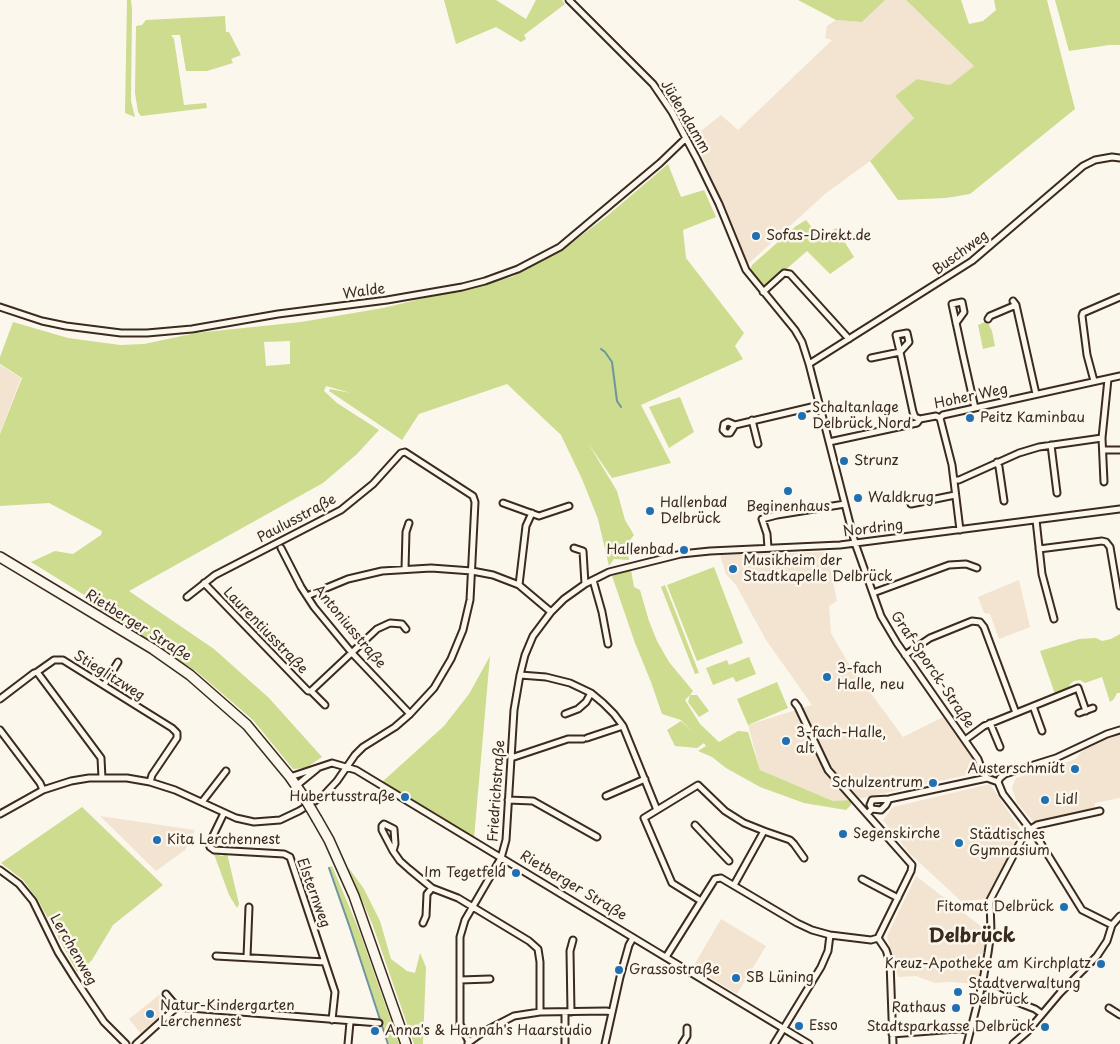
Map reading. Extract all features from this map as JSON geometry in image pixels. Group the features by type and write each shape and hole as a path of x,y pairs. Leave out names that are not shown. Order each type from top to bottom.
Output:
{"main road":[{"name":"Rietberger Straße","path":"0,557 153,649 190,675 247,725 290,777 304,797 328,840 354,896 406,1044"}],"street":[{"name":"Jüdendamm","path":"569,0 653,84 672,112 719,204 746,270"},
{"name":"Walde","path":"0,307 42,321 66,326 113,332 147,333 192,329 278,314 387,300 470,285 518,269 560,247 660,163 686,138"},
{"name":"Buschweg","path":"809,364 972,261 1083,166 1094,160 1112,157 1120,158"},
{"name":"Graf-Sporck-Straße","path":"746,270 802,342 820,404 855,543 881,616 978,758 983,773 987,778"},
{"path":"763,292 784,273 790,274 849,339"},
{"path":"1094,382 1082,316 1083,313 1120,297"},
{"path":"988,318 1015,303 1036,394"},
{"path":"956,323 974,408"},
{"path":"871,358 900,352 913,412 920,419"},
{"name":"Hoher Weg","path":"829,442 917,423 920,419 936,416 940,418 943,415 1120,376"},
{"path":"1104,482 1102,438 1108,379"},
{"path":"735,425 820,404"},
{"path":"940,418 952,465 960,530"},
{"path":"752,420 758,444"},
{"path":"954,480 959,480 1019,453 1050,445 1102,438"},
{"path":"1050,445 1057,493"},
{"path":"1103,450 1120,450"},
{"name":"Paulusstraße","path":"187,596 215,575 341,510 373,484 401,453 405,452 473,496 475,502 472,572"},
{"path":"997,462 1004,501"},
{"path":"911,504 955,495"},
{"path":"503,503 539,516 569,506"},
{"path":"768,548 768,534 762,519 777,514 845,504"},
{"name":"Nordring","path":"593,580 609,572 629,566 681,554 855,543 1120,509"},
{"path":"520,584 526,526 532,513"},
{"path":"1036,520 1042,574 1054,619"},
{"path":"405,569 408,523"},
{"path":"275,544 281,548 283,544 282,539"},
{"path":"1039,549 1106,542 1110,547 1120,606"},
{"name":"Antoniusstraße","path":"281,548 314,607 352,653 410,714"},
{"path":"574,548 583,551 585,584 593,580 608,644"},
{"path":"873,593 950,565 966,564 978,568"},
{"path":"307,596 348,580 382,571 431,568 493,575 520,584 551,612"},
{"path":"0,814 43,790 75,780 102,778 128,778 150,782 175,790 236,818 254,822 280,820 299,811 330,790 346,766 363,747 395,727 434,688 452,659 463,630 470,600 472,572"},
{"name":"Laurentiusstraße","path":"204,583 308,691 311,691 325,704"},
{"name":"Friedrichstraße","path":"468,1043 460,1024 460,937 465,920 502,858 506,840 514,710 520,675 533,636 551,612 564,599 585,584"},
{"path":"906,655 930,638 972,621 980,622 984,627 1016,713"},
{"name":"Laurentiusstraße","path":"311,691 378,629 390,623 402,624 406,629"},
{"name":"Stieglitzweg","path":"38,672 54,660 59,659 172,728 177,734 176,738 152,775 150,782"},
{"path":"104,685 118,662"},
{"path":"0,699 38,672 101,758 102,778"},
{"path":"520,675 546,677 570,683 591,693 614,714 623,726 657,810"},
{"path":"965,740 990,723 1078,688 1086,711"},
{"path":"565,714 578,709 586,702 591,693"},
{"path":"666,957 715,879 721,878 812,930 830,935 871,940 878,938 911,871 912,865 869,812 828,770 795,703"},
{"path":"1033,706 1042,731"},
{"path":"1079,713 1093,708"},
{"path":"990,723 1000,747"},
{"path":"511,758 568,739 585,738 623,726"},
{"path":"0,730 40,783 43,790"},
{"path":"998,782 1005,774 1056,758 1107,734 1120,730"},
{"name":"Rietberger Straße","path":"290,777 334,762 364,775 809,1044"},
{"path":"296,786 320,766"},
{"path":"202,802 226,770"},
{"path":"869,812 872,800 889,799 987,778 998,782 1003,794 1040,842 1082,910 1112,925"},
{"path":"606,796 645,779"},
{"path":"701,901 672,883 644,818 698,785 724,811 744,823 790,840 804,858"},
{"path":"869,812 881,810 889,799"},
{"path":"508,800 533,801 597,837"},
{"path":"967,1044 969,1030 982,985 991,932 990,900 1023,837 1037,825 1100,811"},
{"name":"Elsternweg","path":"224,813 209,844 214,850 284,854 290,857 335,992 332,1020"},
{"path":"393,851 395,844 394,829 384,824 382,830 393,851 400,861 432,888 458,898 529,941 538,950 540,962 540,1012"},
{"path":"695,825 729,862"},
{"path":"734,885 764,831"},
{"name":"Lerchenweg","path":"0,870 19,884 33,901 58,952 75,979 104,1022 126,1044"},
{"path":"862,879 898,898"},
{"path":"423,923 426,916 427,894 432,888"},
{"path":"247,957 249,907"},
{"path":"1013,1044 1028,1031 1060,993 1097,956 1107,941 1112,925 1120,916"},
{"path":"774,1044 821,967 828,951 830,935"},
{"path":"605,1044 629,945 633,938"},
{"path":"878,938 886,950 890,962 893,1044"},
{"path":"565,1044 570,951 573,940"},
{"path":"216,956 324,962"},
{"path":"460,980 490,980"},
{"path":"982,985 1042,1014"},
{"path":"166,994 177,1007 379,1023"},
{"path":"136,1044 177,1007"},
{"path":"1109,1008 1120,1015"},
{"path":"468,1043 482,1032 514,1016 540,1012 612,1012"},
{"path":"348,1044 350,1022"},
{"path":"682,1044 687,1036 687,1028"},
{"path":"892,1034 956,1028 969,1030"}],"shaded area":[{"path":"885,0 906,0 974,66 950,85 917,79 895,96 914,118 870,161 825,194 747,265 718,192 693,137 721,115 738,130 832,40 825,38 827,26 836,20 862,22"},
{"path":"0,365 21,378 0,433"},
{"path":"827,552 837,601 829,606 831,633 847,661 903,737 943,717 975,761 976,773 853,800 833,801 760,770 748,725 812,705 766,640 736,585 726,574 720,555"},
{"path":"1019,580 1030,627 999,639 990,614 984,613 978,597"},
{"path":"1120,735 1120,798 1095,803 1094,811 1034,823 1016,801 1012,787 1016,778 1076,759 1082,751"},
{"name":"Städtisches Gymnasium","path":"990,784 1022,832 987,899 961,901 910,854 883,820 893,807"},
{"name":"Kita Lerchennest","path":"100,816 195,830 185,850 156,871"},
{"path":"916,876 987,931 983,965 978,984 935,983 916,976 898,977 887,936"},
{"path":"721,919 766,946 737,994 693,967"},
{"name":"Natur-Kindergarten Lerchennest","path":"159,995 170,1010 142,1035 129,1019"}],"green space":[{"path":"127,0 131,0 132,10 131,101 135,117 125,113"},
{"path":"444,0 496,0 526,19 536,0 562,0 565,4 524,35 526,39 521,42 496,27 456,44"},
{"path":"798,0 885,0 862,22 836,20"},
{"path":"906,0 961,0 969,24 983,21 996,10 994,0 1047,0 1075,109 970,194 946,198 898,200 870,161 914,118 895,96 917,79 950,85 974,66"},
{"path":"1055,0 1120,0 1120,45 1069,51"},
{"path":"225,16 226,32 229,32 241,55 231,59 233,63 207,71 186,71 180,35 171,35 174,39 184,105 206,103 207,108 141,116 138,112 135,93 136,26 142,25 146,20"},
{"path":"668,164 681,197 704,190 716,217 683,230 686,258 744,333 735,346 743,359 641,405 671,463 612,478 588,443 617,491 625,520 634,535 626,545 629,560 614,559 609,566 598,519 561,435 507,384 419,414 402,440 329,391 330,389 351,393 326,386 324,391 337,403 379,430 357,454 323,483 129,591 214,649 269,698 322,757 306,768 293,769 253,720 196,671 99,609 102,606 31,562 55,551 73,554 101,535 102,531 49,503 0,506 0,434 22,378 0,364 0,357 13,322 68,338 120,345 144,344 196,333 301,322 383,308 512,277 561,251 607,216","holes":["290,341 290,364 266,366 264,342"]},
{"path":"806,220 820,238 836,228 854,257 830,274 807,251 766,287 750,270 752,265 796,226"},
{"path":"987,321 992,331 995,346 983,349 978,325"},
{"path":"680,397 694,432 669,448 649,407"},
{"path":"714,567 743,643 697,661 667,585"},
{"path":"631,570 634,587 640,590 657,641 669,662 693,691 685,700 700,724 719,742 738,731 748,732 760,770 833,801 851,800 851,805 846,810 804,803 760,787 726,768 712,757 698,751 706,746 704,743 697,748 675,746 667,730 681,721 695,734 681,720 662,714 612,576"},
{"path":"665,585 699,673 695,674 661,587"},
{"path":"1120,634 1120,693 1117,693 1114,699 1110,702 1102,677 1085,683 1080,680 1074,681 1070,684 1069,688 1055,694 1040,651 1079,639 1096,638 1102,641"},
{"path":"490,656 474,838 381,783 444,726 469,694"},
{"path":"749,657 756,674 736,682 733,677 713,685 706,668 727,660 729,665"},
{"path":"777,682 788,708 748,725 737,699"},
{"path":"690,695 697,695 709,711 699,717 688,702"},
{"path":"82,807 163,885 113,925 92,960 77,972 38,900 23,880 1,863"},
{"path":"227,853 239,904 237,908 229,895 214,854 222,856"},
{"path":"332,866 359,930 399,1044 389,1044 329,867"},
{"path":"348,867 364,889 380,921 391,959 407,971 415,973 420,953 426,967 423,1044 414,1044 373,926"}],"waterway":[{"path":"601,349 612,362 617,401 621,407"},
{"path":"329,868 388,1044"}],"place":[{"name":"Sofas-Direkt.de","path":"756,236"},
{"name":"Schaltanlage Delbrück Nord","path":"802,416"},
{"name":"Peitz Kaminbau","path":"970,418"},
{"name":"Strunz","path":"844,461"},
{"name":"Beginenhaus","path":"788,491"},
{"name":"Waldkrug","path":"858,498"},
{"name":"Hallenbad Delbrück","path":"650,511"},
{"name":"Hallenbad","path":"684,550"},
{"name":"Musikheim der Stadtkapelle Delbrück","path":"733,569"},
{"name":"3-fach Halle, neu","path":"827,677"},
{"name":"3-fach-Halle, alt","path":"786,741"},
{"name":"Austerschmidt","path":"1075,769"},
{"name":"Schulzentrum","path":"933,783"},
{"name":"Hubertusstraße","path":"405,797"},
{"name":"Lidl","path":"1045,800"},
{"name":"Segenskirche","path":"843,834"},
{"name":"Kita Lerchennest","path":"157,840"},
{"name":"Städtisches Gymnasium","path":"959,843"},
{"name":"Im Tegetfeld","path":"516,873"},
{"name":"Fitomat Delbrück","path":"1064,907"},
{"name":"Kreuz-Apotheke am Kirchplatz","path":"1101,964"},
{"name":"Grassostraße","path":"619,970"},
{"name":"SB Lüning","path":"736,978"},
{"name":"Stadtverwaltung Delbrück","path":"958,992"},
{"name":"Rathaus","path":"956,1008"},
{"name":"Natur-Kindergarten Lerchennest","path":"150,1014"},
{"name":"Esso","path":"799,1026"},
{"name":"Stadtsparkasse Delbrück","path":"1045,1027"},
{"name":"Anna's & Hannah's Haarstudio","path":"375,1031"}],"district":[{"name":"Delbrück","path":"972,937"}]}
